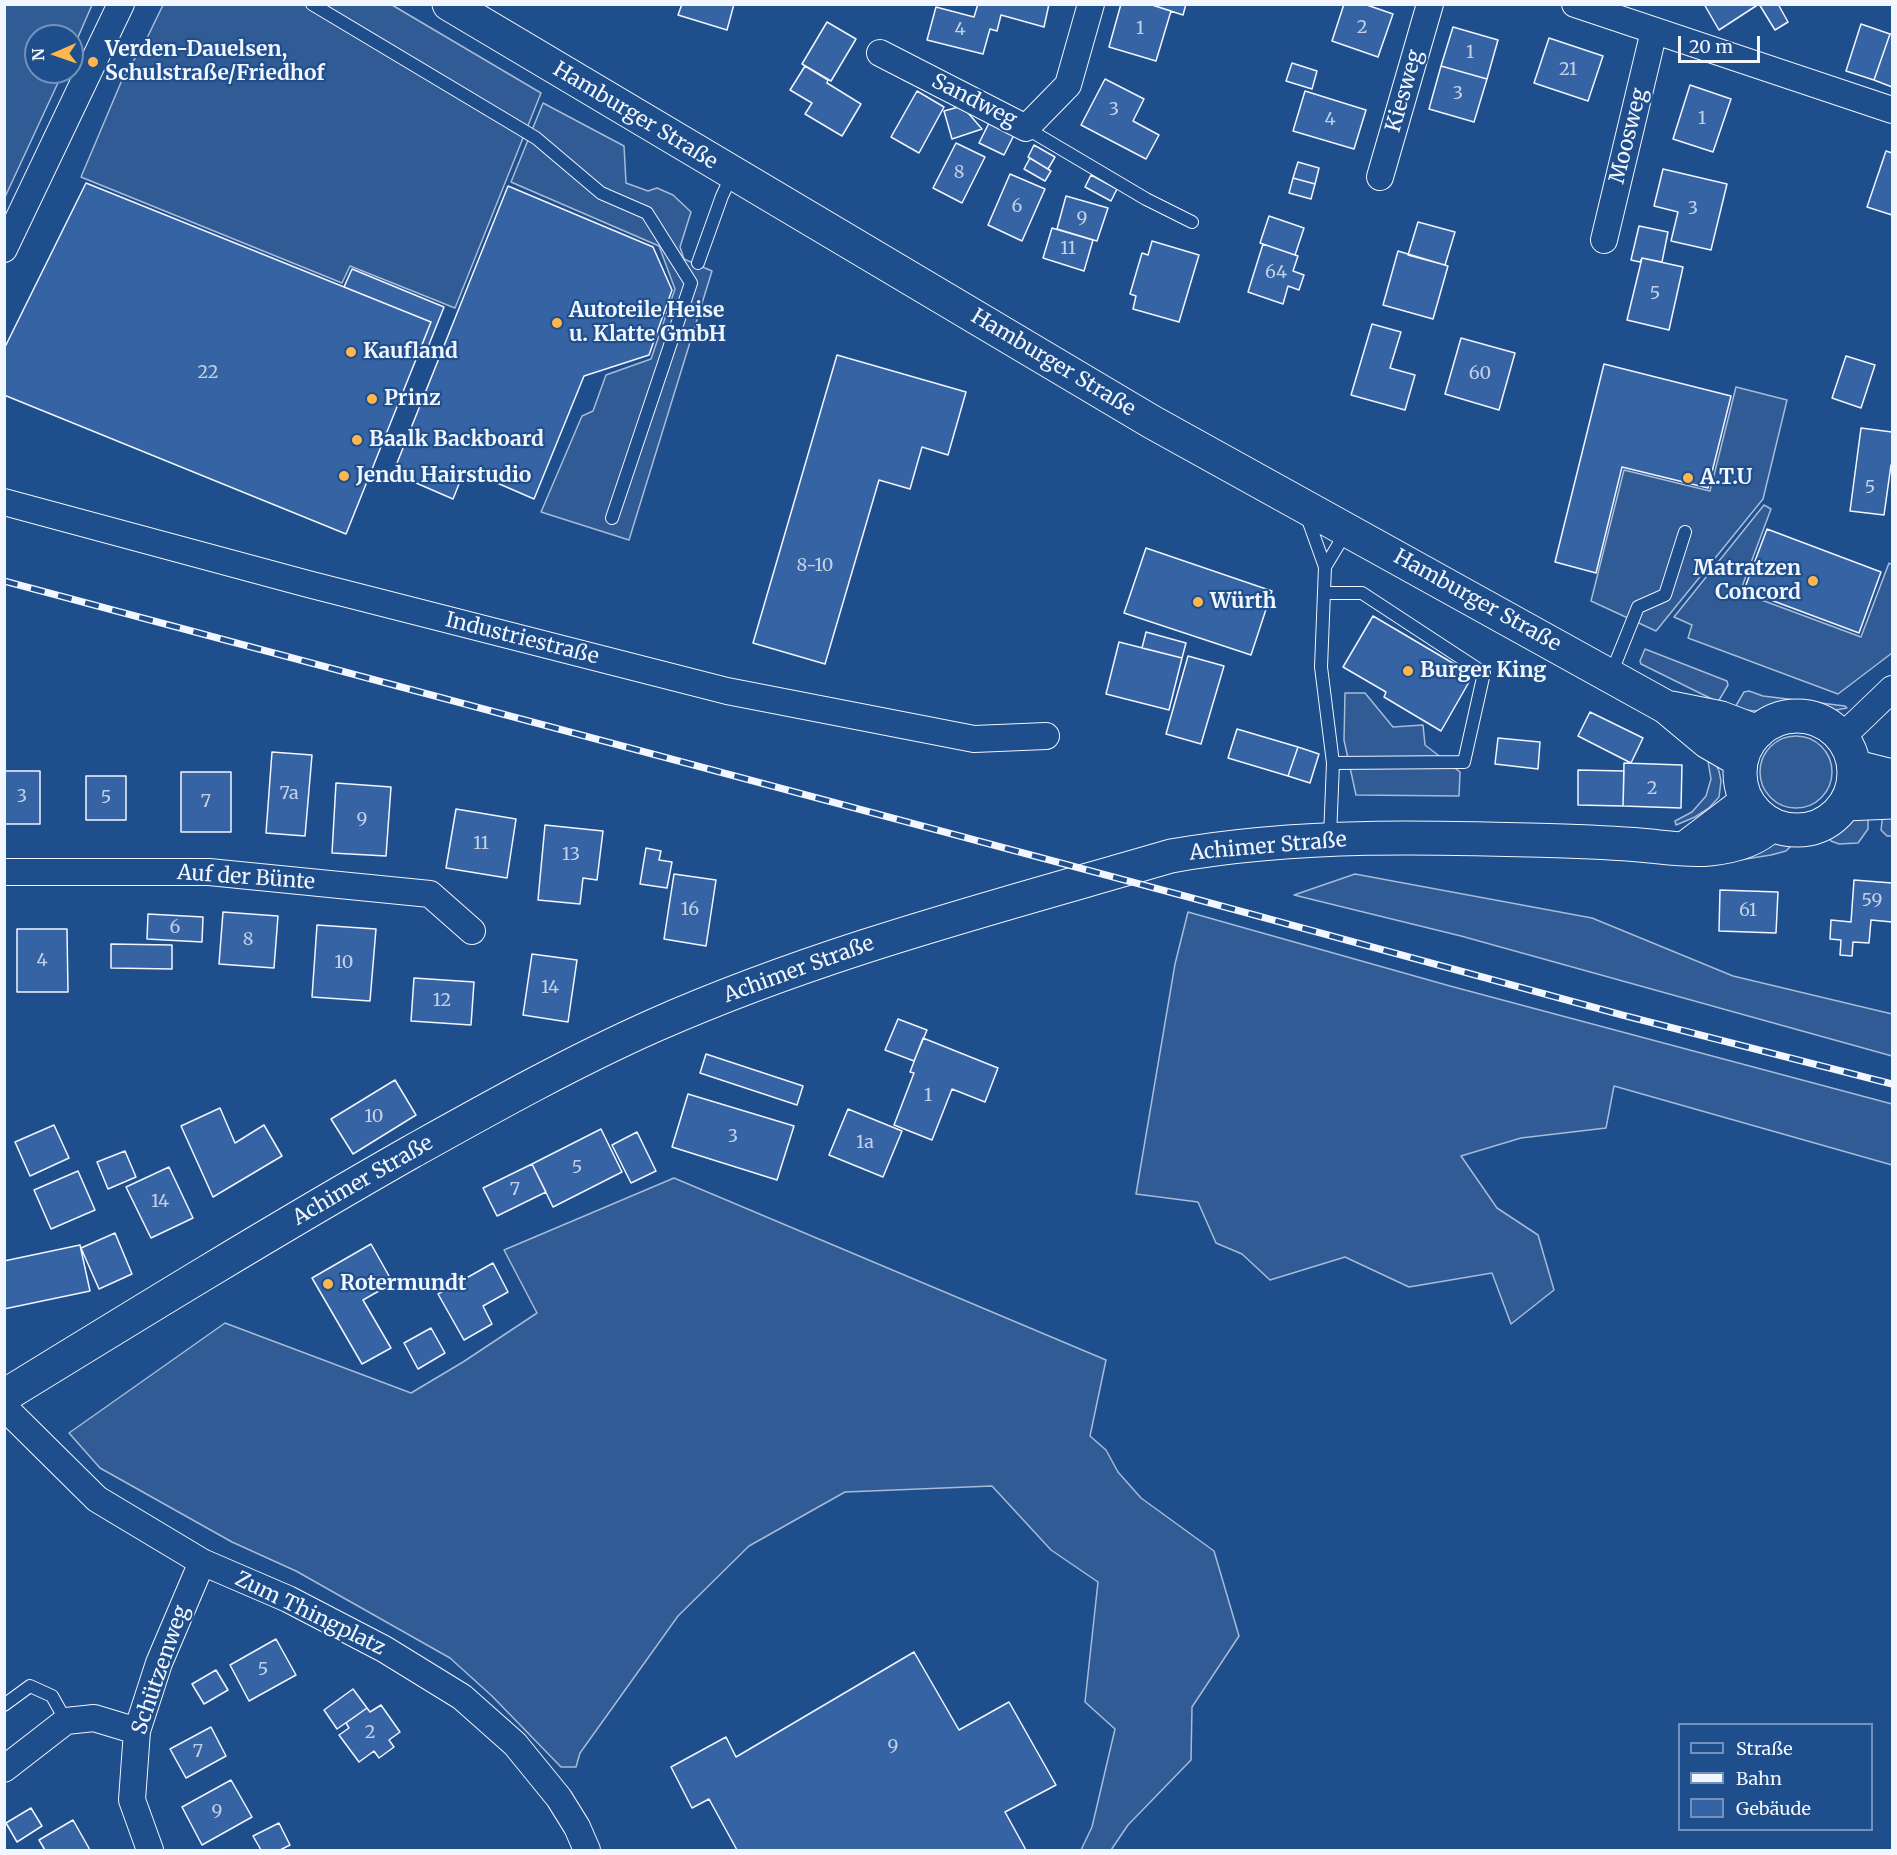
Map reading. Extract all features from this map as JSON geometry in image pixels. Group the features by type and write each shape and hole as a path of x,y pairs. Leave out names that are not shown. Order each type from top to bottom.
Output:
{"main road":[{"name":"Hamburger Straße","path":"449,4 1152,422 1665,707 1708,742 1741,761"},
{"name":"Hamburger Straße","path":"1665,707 1721,718 1758,732"},
{"path":"1790,717 1811,717 1829,724 1843,736 1853,753 1856,781 1845,804 1835,814 1815,826 1786,828 1771,825 1753,812 1741,790 1739,775 1741,761 1748,745 1758,732 1775,721 1790,717"},
{"path":"1856,767 1893,776"},
{"path":"1684,849 1746,802"},
{"path":"1845,804 1893,802"},
{"name":"Achimer Straße","path":"4,1396 316,1207 485,1111 640,1032 742,989 838,954 1171,856 1270,842 1330,838 1432,838 1564,841 1708,849 1736,845 1764,832 1771,825"}],"street":[{"path":"4,249 121,4"},
{"name":"Sandweg","path":"880,53 1026,128 1068,85 1091,4"},
{"name":"Kiesweg","path":"1380,177 1430,4"},
{"path":"1575,4 1624,12 1654,31 1893,110"},
{"name":"Moosweg","path":"1604,240 1654,31"},
{"name":"Industriestraße","path":"4,502 320,587 727,692 974,740 1046,736"},
{"path":"1843,736 1893,689"},
{"name":"Auf der Bünte","path":"4,872 209,872 430,894 472,931"},
{"name":"Zum Thingplatz","path":"4,1407 97,1499 202,1562 288,1599 384,1650 462,1697 515,1744 552,1789 577,1827 587,1851"},
{"name":"Schützenweg","path":"150,1851 132,1800 137,1731 159,1664 202,1562"},
{"path":"4,1770 66,1720 94,1718 137,1731"}],"lane":[{"path":"312,4 536,138 601,194 647,213 691,284 612,518"},
{"path":"1026,128 1146,199 1192,222"},
{"path":"698,263 732,174"},
{"path":"1303,505 1325,567 1321,667 1333,764 1330,838"},
{"path":"1325,567 1348,530"},
{"path":"1610,675 1638,607 1665,595 1685,532"},
{"path":"1324,593 1362,593 1484,673 1464,762 1333,764"},
{"path":"4,1705 30,1686 52,1696 66,1720"}],"shaded area":[{"path":"5,4 92,5 84,24 24,24 24,84 57,84 5,197"},
{"path":"163,5 392,5 541,93 455,308 350,266 342,283 81,177 122,80 146,40"},
{"path":"543,103 624,146 626,183 648,191 657,188 673,195 691,212 680,247 684,259 712,271 629,540 541,512 582,416 593,411 606,375 651,359 675,289 659,246 511,182"},
{"path":"1736,387 1787,400 1763,499 1656,631 1591,601 1624,470 1710,491"},
{"path":"1764,505 1771,509 1740,592 1861,637 1889,563 1892,565 1892,653 1838,694 1688,638 1692,625 1674,617"},
{"path":"1645,649 1727,681 1728,685 1718,702 1641,664"},
{"path":"1749,691 1763,696 1847,708 1830,711 1795,704 1756,711 1734,709 1744,692"},
{"path":"1345,693 1365,693 1393,727 1423,725 1425,745 1460,772 1459,796 1356,795 1344,740"},
{"path":"1796,736 1816,742 1826,752 1832,772 1826,792 1816,802 1796,808 1776,802 1766,792 1760,772 1766,752 1776,742"},
{"path":"1708,761 1715,762 1719,771 1721,781 1719,797 1709,808 1676,825 1675,821 1692,812 1706,796 1711,779"},
{"path":"1865,813 1868,829 1858,843 1839,844 1831,841 1825,833 1844,820"},
{"path":"1883,813 1892,814 1892,836 1887,836 1881,830"},
{"path":"1799,838 1786,851 1727,862 1766,843"},
{"path":"1355,874 1592,918 1733,976 1892,1014 1892,1056 1461,936 1294,895"},
{"path":"1188,912 1450,986 1892,1104 1892,1165 1614,1086 1606,1128 1521,1138 1461,1156 1497,1208 1538,1235 1554,1290 1511,1324 1492,1273 1409,1287 1345,1257 1270,1280 1242,1254 1216,1243 1198,1202 1136,1194 1175,964"},
{"path":"674,1178 1106,1360 1090,1436 1106,1450 1118,1472 1141,1498 1214,1551 1239,1636 1192,1707 1191,1760 1128,1825 1111,1850 1081,1850 1092,1827 1115,1729 1085,1702 1098,1582 1051,1550 992,1486 845,1492 749,1546 678,1616 580,1753 576,1767 561,1767 492,1696 450,1658 296,1571 232,1542 100,1468 69,1433 225,1323 411,1393 537,1313 504,1250"}],"building":[{"path":"682,4 734,4 727,30 678,15"},
{"path":"978,4 1049,4 1044,27 1001,15 997,31 990,29 983,54 927,40 936,7 974,17"},
{"path":"1121,4 1149,4 1171,11 1156,61 1109,47"},
{"path":"1149,4 1186,4 1183,15"},
{"path":"1344,4 1364,4 1393,14 1378,57 1332,41"},
{"path":"1704,4 1759,4 1719,30"},
{"path":"1759,4 1778,4 1788,22 1775,30"},
{"path":"827,22 856,39 831,81 802,64"},
{"path":"1861,24 1890,34 1874,80 1846,71"},
{"path":"1453,27 1498,40 1487,79 1441,66"},
{"path":"1890,34 1892,34 1892,87 1874,80"},
{"path":"1549,38 1603,56 1588,101 1534,83"},
{"path":"1292,63 1317,71 1312,89 1286,81"},
{"path":"805,66 861,104 842,136 805,114 812,103 790,90"},
{"path":"1441,66 1487,79 1474,122 1429,109"},
{"path":"1105,79 1144,99 1133,121 1159,135 1146,159 1081,125"},
{"path":"1690,85 1731,99 1713,152 1673,139"},
{"path":"917,91 944,107 919,153 891,137"},
{"path":"1305,91 1366,110 1354,149 1293,131"},
{"path":"962,106 982,129 952,139 944,111"},
{"path":"989,123 1014,135 1004,155 979,143"},
{"path":"956,143 985,157 962,203 933,188"},
{"path":"1034,145 1055,157 1048,169 1028,157"},
{"path":"1886,151 1892,153 1892,215 1867,207"},
{"path":"1030,158 1051,171 1045,181 1024,169"},
{"path":"1298,162 1319,168 1315,184 1293,178"},
{"path":"1663,169 1727,184 1711,250 1671,241 1678,212 1654,206"},
{"path":"1010,174 1045,189 1022,241 988,225"},
{"path":"1091,175 1117,189 1111,201 1085,187"},
{"path":"1293,178 1315,184 1311,199 1289,193"},
{"path":"86,183 431,322 346,534 4,395 4,349"},
{"name":"Autoteile Heise u. Klatte GmbH","path":"508,186 653,247 672,290 649,355 584,376 534,499 465,469 453,499 393,473"},
{"path":"1066,196 1108,208 1097,241 1057,229"},
{"path":"1269,216 1304,228 1295,255 1260,243"},
{"path":"1418,222 1455,232 1445,265 1408,255"},
{"path":"1639,226 1668,232 1662,262 1642,258 1640,262 1631,260"},
{"path":"1052,228 1093,240 1084,271 1043,258"},
{"path":"1152,241 1199,255 1179,322 1133,309 1136,296 1130,294 1142,253 1148,255"},
{"path":"1263,244 1298,256 1293,271 1304,275 1299,290 1288,286 1283,304 1248,292"},
{"path":"1398,251 1448,266 1433,319 1383,305"},
{"path":"1642,258 1683,267 1669,330 1627,320"},
{"path":"352,269 444,307 426,352 420,350 431,322 344,287"},
{"path":"1372,324 1401,332 1390,368 1415,375 1405,410 1351,395"},
{"path":"1461,338 1515,353 1499,410 1445,394"},
{"path":"837,355 966,392 948,455 922,447 910,489 879,480 825,664 753,643"},
{"path":"1846,356 1875,365 1861,408 1832,398"},
{"name":"A.T.U","path":"1604,364 1731,396 1708,488 1622,467 1596,573 1555,562"},
{"path":"1861,428 1892,432 1892,465 1884,515 1850,511"},
{"name":"Matratzen Concord","path":"1767,529 1881,572 1859,633 1744,590"},
{"name":"Würth","path":"1146,548 1272,591 1251,655 1124,613"},
{"name":"Burger King","path":"1373,616 1473,675 1441,731 1384,697 1386,692 1343,667"},
{"path":"1146,632 1186,643 1182,658 1142,648"},
{"path":"1119,642 1182,658 1169,710 1106,694"},
{"path":"1188,656 1224,666 1201,744 1166,734"},
{"path":"1590,712 1643,738 1631,763 1578,736"},
{"path":"1237,729 1298,747 1288,776 1228,758"},
{"path":"1498,738 1540,742 1538,769 1495,764"},
{"path":"1298,747 1319,754 1310,783 1288,776"},
{"path":"272,752 312,755 305,836 266,833"},
{"path":"1624,763 1682,765 1681,808 1623,806"},
{"path":"1578,770 1624,771 1623,806 1578,805"},
{"path":"4,771 40,771 40,824 4,824"},
{"path":"181,772 231,772 231,832 181,832"},
{"path":"86,776 126,776 126,820 86,820"},
{"path":"336,783 391,787 386,856 332,853"},
{"path":"456,809 516,819 507,878 446,868"},
{"path":"545,825 603,831 597,880 583,878 580,904 538,900"},
{"path":"646,848 661,851 659,860 672,862 667,888 640,884"},
{"path":"674,874 716,880 706,946 664,939"},
{"path":"1854,880 1892,883 1892,922 1871,920 1869,943 1853,942 1852,956 1840,955 1841,940 1830,939 1831,920 1851,922"},
{"path":"1720,890 1778,892 1776,933 1719,931"},
{"path":"223,912 278,916 274,968 219,964"},
{"path":"148,914 203,917 202,942 147,939"},
{"path":"317,925 376,929 370,1001 312,997"},
{"path":"17,929 67,929 68,992 17,992"},
{"path":"111,944 172,945 172,969 111,968"},
{"path":"532,954 577,960 568,1022 523,1015"},
{"path":"414,978 474,982 471,1025 411,1021"},
{"path":"898,1019 927,1030 914,1061 885,1050"},
{"path":"923,1038 998,1068 985,1102 952,1089 932,1140 894,1125 914,1073 910,1072"},
{"path":"706,1054 803,1086 797,1105 700,1073"},
{"path":"395,1080 416,1115 353,1154 331,1119"},
{"path":"688,1094 794,1126 777,1180 672,1147"},
{"path":"220,1108 235,1143 264,1125 282,1156 213,1197 181,1126"},
{"path":"848,1109 902,1131 883,1177 829,1155"},
{"path":"54,1125 69,1158 30,1176 15,1142"},
{"path":"601,1129 622,1172 553,1207 532,1164"},
{"path":"637,1132 656,1171 631,1183 612,1145"},
{"path":"125,1151 136,1177 108,1189 97,1162"},
{"path":"532,1164 546,1192 497,1216 483,1188"},
{"path":"169,1167 193,1218 151,1238 126,1187"},
{"path":"78,1171 95,1210 51,1229 34,1190"},
{"path":"115,1233 132,1274 99,1289 81,1248"},
{"path":"371,1244 393,1283 363,1300 391,1348 362,1364 312,1278"},
{"path":"80,1245 90,1291 4,1309 4,1261"},
{"path":"493,1263 508,1292 483,1306 492,1324 464,1340 438,1294"},
{"path":"431,1328 445,1353 418,1369 404,1343"},
{"path":"276,1639 296,1675 249,1701 230,1665"},
{"path":"914,1652 959,1730 1009,1702 1056,1785 1005,1812 1026,1850 737,1850 709,1799 692,1808 671,1767 726,1737 736,1757"},
{"path":"216,1670 228,1690 204,1704 192,1684"},
{"path":"353,1689 367,1708 337,1729 324,1710"},
{"path":"381,1705 400,1732 389,1740 394,1747 379,1758 374,1751 359,1762 339,1735 349,1728 346,1723 367,1708 370,1712"},
{"path":"211,1727 226,1756 186,1778 170,1749"},
{"path":"231,1780 252,1817 202,1845 182,1807"},
{"path":"31,1808 42,1826 17,1842 6,1823"},
{"path":"73,1820 90,1850 45,1850 39,1840"},
{"path":"279,1823 290,1845 280,1850 261,1850 253,1836"}],"railway":[{"path":"4,581 1622,1015 1892,1084"}],"place":[{"name":"Verden-Dauelsen, Schulstraße/Friedhof","path":"93,62"},
{"name":"Autoteile Heise u. Klatte GmbH","path":"557,323"},
{"name":"Kaufland","path":"351,352"},
{"name":"Prinz","path":"372,399"},
{"name":"Baalk Backboard","path":"357,440"},
{"name":"Jendu Hairstudio","path":"344,476"},
{"name":"A.T.U","path":"1688,478"},
{"name":"Matratzen Concord","path":"1813,581"},
{"name":"Würth","path":"1198,602"},
{"name":"Burger King","path":"1408,671"},
{"name":"Rotermundt","path":"328,1284"}]}
